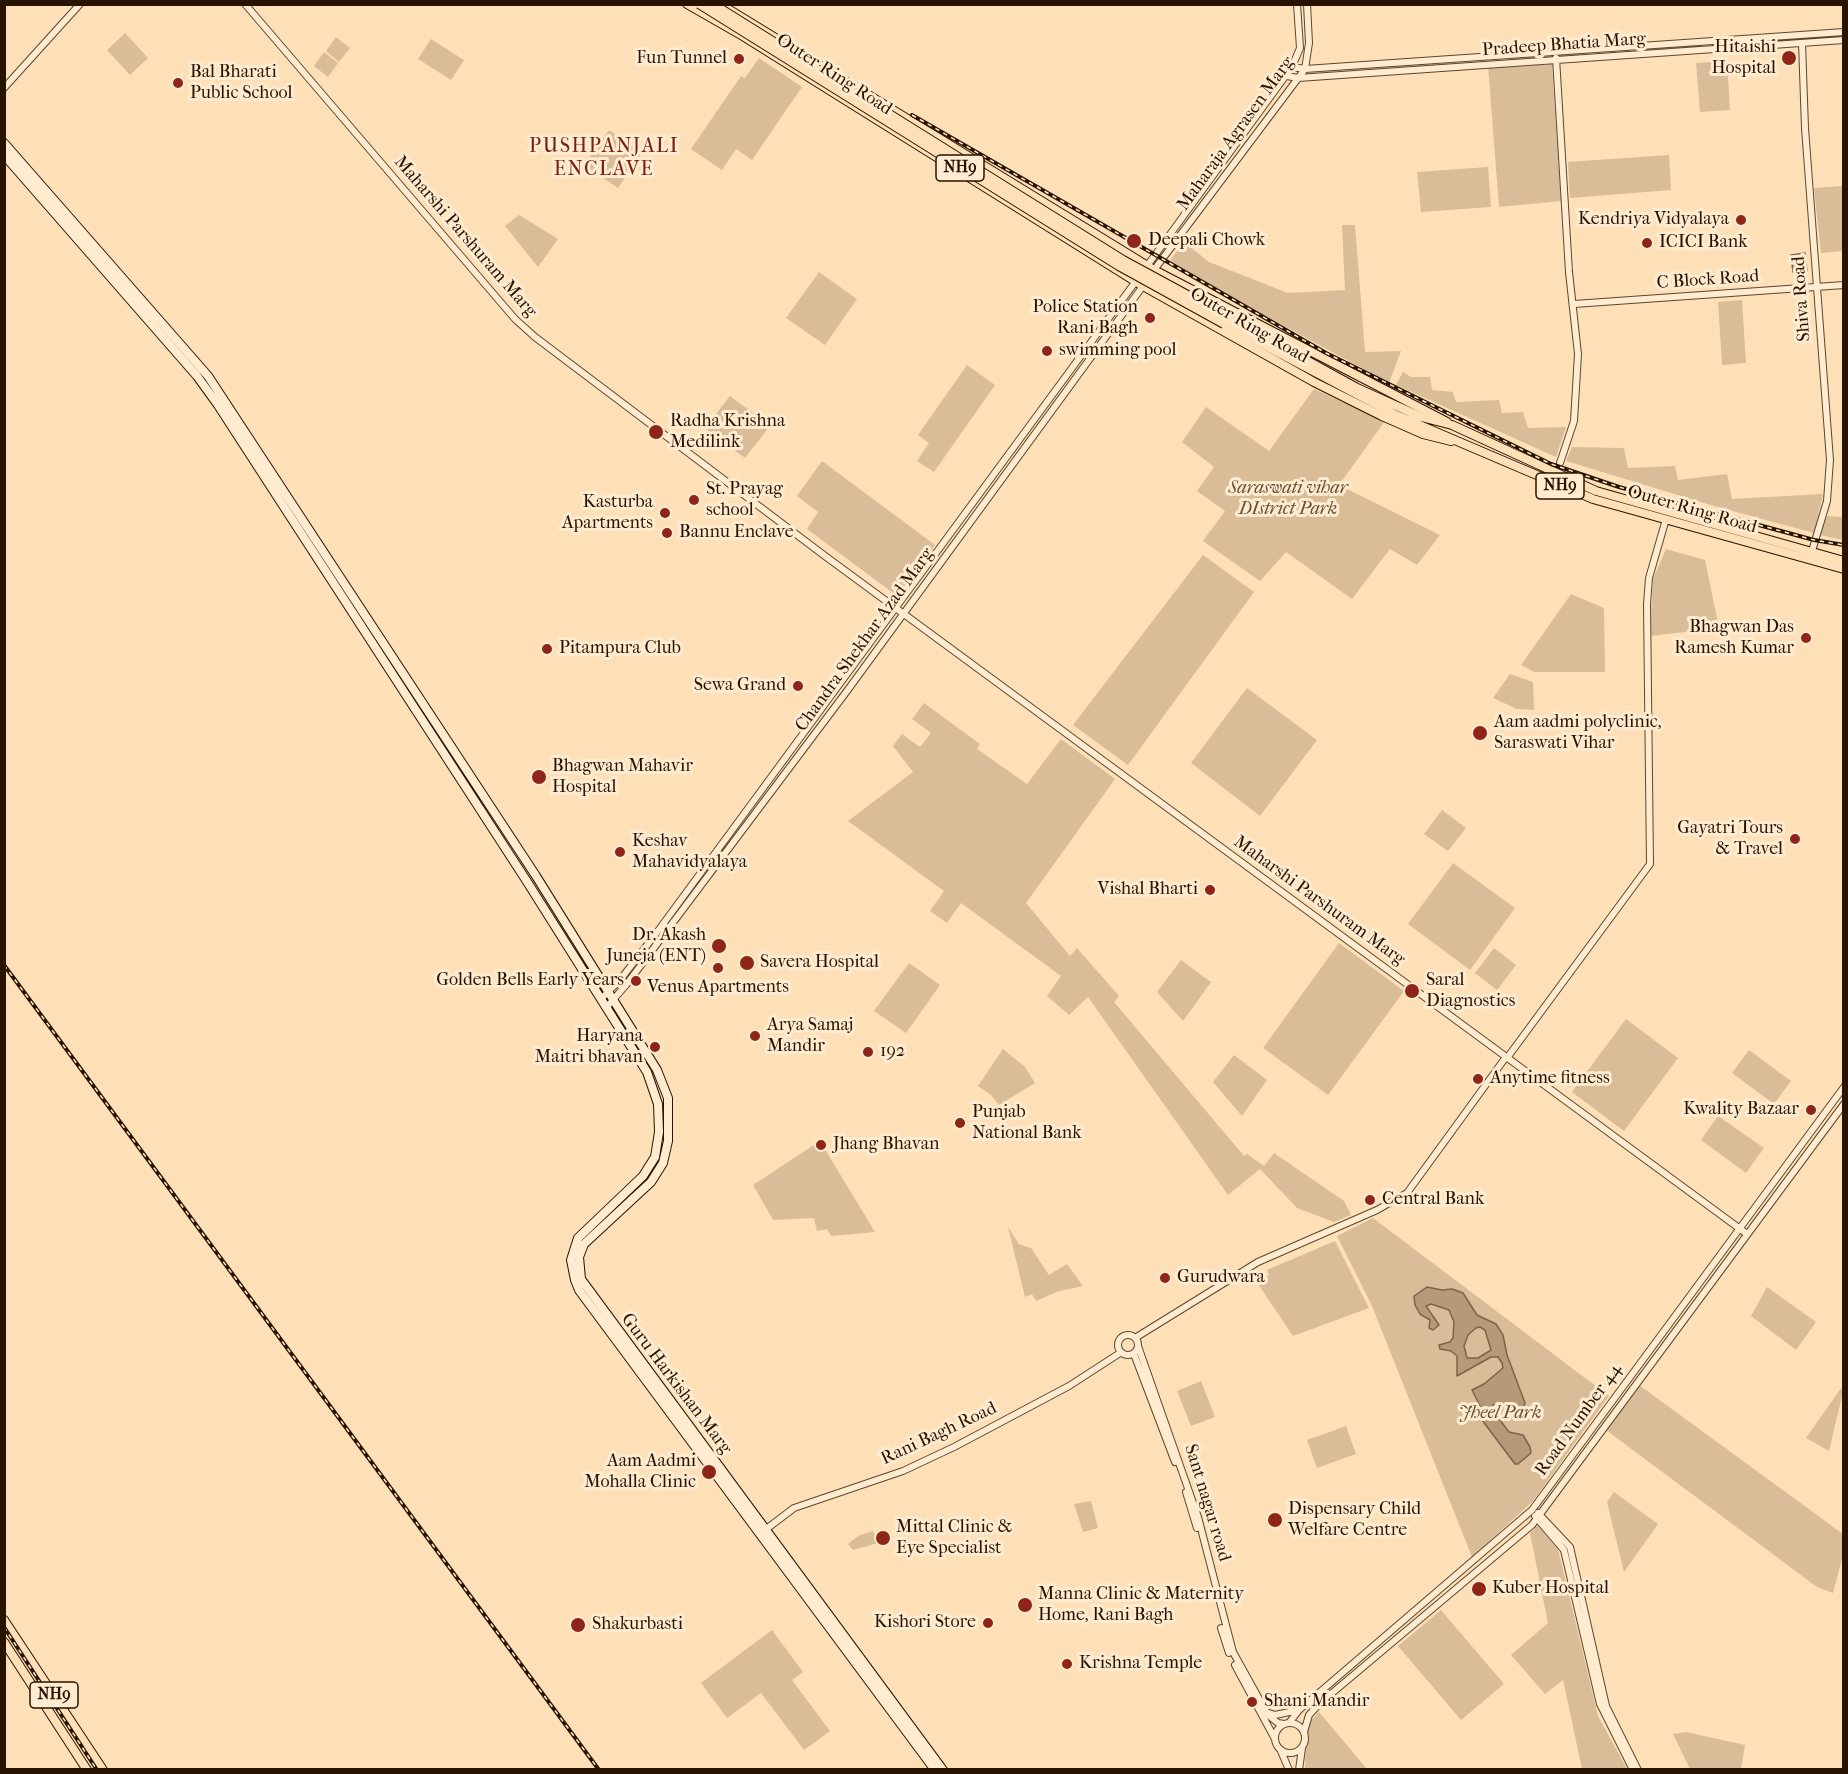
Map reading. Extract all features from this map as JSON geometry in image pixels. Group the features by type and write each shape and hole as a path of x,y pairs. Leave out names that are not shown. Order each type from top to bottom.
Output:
{"main road":[{"name":"Outer Ring Road","path":"687,4 743,36 1140,284 1314,382 1382,416 1423,434 1457,443 1593,499 1844,569"},
{"name":"NH9","path":"699,4 1119,267 1329,382 1418,420"},
{"name":"NH9","path":"713,4 1123,260 1457,443"},
{"name":"Outer Ring Road","path":"720,4 1150,268 1452,425 1596,491 1844,561"},
{"name":"Guru Harkishan Marg","path":"4,143 208,376 609,992 665,1087 668,1141 663,1163 655,1177 584,1244 579,1257 581,1279 943,1770"},
{"name":"Guru Harkishan Marg","path":"4,155 197,376 446,757 601,999 654,1087 658,1104 658,1144 652,1164 643,1176 578,1238 571,1253 579,1290 935,1770"},
{"path":"1055,232 1065,216"},
{"path":"1184,309 1194,302 1194,292"},
{"path":"1418,420 1452,425"},
{"path":"446,757 454,752"},
{"name":"NH9","path":"4,1620 103,1770"},
{"name":"NH9","path":"4,1642 87,1770"}],"street":[{"path":"4,88 80,4"},
{"name":"Maharshi Parshuram Marg","path":"245,4 515,320 672,443 1744,1231"},
{"name":"Maharaja Agrasen Marg","path":"1150,268 1182,218 1287,76 1299,48 1297,4"},
{"name":"Maharaja Agrasen Marg","path":"1150,268 1190,224 1305,69 1309,43 1307,4"},
{"name":"Pradeep Bhatia Marg","path":"1292,67 1305,69 1844,32"},
{"name":"Pradeep Bhatia Marg","path":"1287,76 1298,78 1844,40"},
{"name":"Shiva Road","path":"1802,43 1816,287 1830,469 1827,501 1812,551"},
{"path":"1556,51 1564,205 1574,304 1578,391 1574,421 1560,463"},
{"path":"4,83 17,72"},
{"path":"1182,218 1190,224"},
{"name":"Chandra Shekhar Azad Marg","path":"601,999 654,935 1115,311 1140,284"},
{"name":"Chandra Shekhar Azad Marg","path":"606,1008 614,1001 903,614 1121,316 1140,284"},
{"name":"C Block Road","path":"1574,304 1844,285"},
{"path":"1115,311 1121,316"},
{"path":"968,509 976,515"},
{"path":"1135,1338 1258,1262 1301,1245 1401,1197 1411,1187 1650,864 1647,604 1649,578 1666,519"},
{"name":"Road Number 44","path":"1304,1732 1309,1715 1319,1704 1519,1537 1538,1516 1744,1231 1844,1087"},
{"name":"Road Number 44","path":"1286,1724 1299,1710 1532,1510 1744,1231 1844,1104"},
{"path":"1128,1335 1135,1338 1138,1346 1134,1354 1128,1356 1120,1353 1118,1345 1121,1338 1128,1335"},
{"name":"Sant nagar road","path":"1138,1346 1198,1517 1226,1634 1233,1652 1266,1712 1278,1724 1286,1724"},
{"name":"Rani Bagh Road","path":"765,1530 794,1508 903,1471 954,1447 1069,1386 1120,1353"},
{"name":"Sant nagar road","path":"1134,1354 1166,1436 1195,1522 1224,1642 1275,1739"},
{"path":"1532,1510 1570,1547 1605,1706 1638,1770"},
{"path":"1538,1516 1564,1550 1600,1704 1633,1770"},
{"path":"1266,1712 1278,1715 1299,1710"},
{"path":"1289,1770 1275,1739 1277,1730 1286,1724 1298,1725 1304,1732 1305,1740 1299,1770"},
{"path":"1280,1750 1294,1753 1302,1748"}],"green space":[{"path":"125,33 148,58 130,75 107,50"},
{"path":"336,37 350,48 339,62 326,51"},
{"path":"431,39 464,60 451,80 418,59"},
{"path":"324,52 338,63 328,77 314,66"},
{"path":"759,58 802,87 752,160 736,149 722,170 691,149 741,76 745,78"},
{"path":"1727,61 1730,110 1700,112 1696,63"},
{"path":"1552,64 1561,201 1499,207 1488,65"},
{"path":"609,130 642,153 618,188 584,165"},
{"path":"1669,155 1671,190 1570,198 1568,162"},
{"path":"1488,167 1491,207 1421,212 1417,172"},
{"path":"1843,186 1843,251 1821,253 1814,188"},
{"path":"519,215 558,239 538,267 505,226"},
{"path":"1342,225 1355,225 1365,352 1401,351 1389,383 1172,265 1171,259 1184,242 1209,262 1288,293 1345,290"},
{"path":"819,272 857,299 825,345 786,318"},
{"path":"1754,272 1755,283 1733,285 1732,274"},
{"path":"1742,300 1746,363 1722,365 1718,302"},
{"path":"967,365 995,385 934,472 917,461 929,443 918,435"},
{"path":"1403,372 1411,377 1430,377 1432,390 1453,392 1456,402 1499,400 1502,413 1523,412 1528,428 1566,427 1556,457 1396,385"},
{"name":"Saraswati vihar DIstrict Park","path":"1314,389 1385,421 1339,485 1440,535 1417,565 1390,549 1352,599 1286,552 1260,581 1203,541 1225,511 1197,491 1214,467 1182,442 1206,407 1269,451"},
{"path":"730,396 770,426 745,458 705,428"},
{"path":"1572,447 1624,448 1628,468 1675,466 1678,480 1727,474 1732,499 1823,494 1814,533 1714,506 1566,461"},
{"path":"822,461 935,545 897,596 807,529 818,512 797,496"},
{"path":"1827,516 1843,517 1843,540 1820,535"},
{"path":"1666,549 1705,560 1719,628 1650,636 1653,579"},
{"path":"1203,555 1254,592 1128,765 1073,725"},
{"path":"1571,594 1604,608 1605,672 1534,672 1521,665"},
{"path":"1510,674 1533,682 1534,710 1517,709 1493,698"},
{"path":"1247,688 1317,740 1260,816 1191,763"},
{"path":"924,703 980,744 977,749 1027,784 1061,739 1115,779 1026,903 1070,956 1077,948 1119,996 1114,1002 1244,1156 1247,1154 1264,1166 1274,1153 1344,1201 1351,1215 1334,1222 1297,1208 1260,1169 1228,1195 1088,997 1069,1015 1047,996 1061,976 961,903 947,923 930,911 944,891 848,821 913,772 893,746 902,734 920,747 931,733 912,719"},
{"path":"1442,810 1466,828 1448,851 1424,834"},
{"path":"1453,863 1515,908 1470,970 1408,924"},
{"path":"1339,943 1404,991 1328,1095 1263,1048"},
{"path":"1494,948 1516,965 1497,990 1475,973"},
{"path":"1181,960 1211,982 1183,1021 1157,992"},
{"path":"909,963 940,985 906,1033 874,1011"},
{"path":"1626,1019 1678,1058 1624,1131 1572,1092"},
{"path":"1003,1049 1025,1067 1035,1083 999,1105 991,1095 978,1086"},
{"path":"1749,1050 1791,1081 1774,1104 1732,1073"},
{"path":"1234,1055 1267,1080 1242,1116 1213,1082"},
{"path":"1718,1116 1764,1148 1746,1173 1701,1140"},
{"path":"820,1141 875,1232 831,1236 827,1229 817,1231 814,1218 773,1220 753,1185"},
{"name":"Jheel Park","path":"1373,1218 1609,1396 1533,1501 1472,1557 1372,1306 1337,1236"},
{"path":"1008,1227 1019,1244 1031,1248 1049,1275 1067,1264 1083,1286 1059,1291 1036,1301 1032,1294 1025,1297"},
{"path":"1335,1241 1369,1308 1293,1336 1256,1281 1269,1275 1267,1270"},
{"path":"1767,1287 1816,1322 1796,1350 1751,1316"},
{"path":"1201,1381 1215,1417 1191,1426 1177,1391"},
{"path":"1639,1385 1843,1534 1843,1555 1833,1593 1817,1587 1606,1430"},
{"path":"1841,1388 1843,1392 1829,1451 1806,1438"},
{"path":"1346,1426 1356,1454 1317,1468 1307,1440"},
{"path":"1614,1492 1658,1524 1624,1572 1607,1502"},
{"path":"1091,1501 1098,1528 1083,1532 1074,1504"},
{"path":"1538,1525 1558,1549 1598,1716 1627,1769 1582,1769 1563,1680 1545,1694 1511,1655 1548,1623 1530,1533"},
{"path":"873,1531 878,1543 853,1550 848,1544 858,1536"},
{"path":"1441,1610 1504,1684 1461,1720 1398,1646"},
{"path":"772,1630 803,1672 792,1680 830,1731 804,1750 761,1693 727,1718 701,1683"},
{"path":"1319,1712 1367,1769 1305,1770 1306,1726"},
{"path":"1686,1732 1745,1745 1741,1769 1690,1769 1673,1734"}],"shaded area":[{"path":"1805,253 1807,271 1793,272 1791,255"},
{"path":"1427,1287 1452,1289 1463,1293 1477,1315 1496,1324 1503,1335 1507,1355 1525,1403 1523,1408 1515,1410 1494,1404 1491,1408 1509,1432 1523,1435 1530,1447 1531,1453 1518,1464 1515,1464 1482,1420 1482,1410 1472,1390 1484,1384 1503,1368 1502,1363 1498,1357 1491,1357 1457,1376 1457,1356 1451,1351 1440,1349 1439,1345 1450,1342 1453,1338 1454,1322 1449,1310 1431,1304 1426,1306 1439,1325 1433,1330 1429,1328 1430,1320 1420,1314 1415,1305 1414,1296","holes":["1480,1327 1485,1330 1491,1350 1478,1358 1467,1358 1464,1346 1468,1335 1476,1328"]}],"railway":[{"path":"912,115 1326,353 1551,464 1619,487 1814,540 1844,545"},
{"path":"4,965 599,1770"},
{"path":"4,1627 97,1770"}],"place":[{"name":"Hitaishi Hospital","path":"1789,58"},
{"name":"Fun Tunnel","path":"739,59"},
{"name":"Bal Bharati Public School","path":"178,83"},
{"name":"Kendriya Vidyalaya","path":"1741,220"},
{"name":"Deepali Chowk","path":"1134,241"},
{"name":"ICICI Bank","path":"1647,243"},
{"name":"Police Station Rani Bagh","path":"1150,318"},
{"name":"swimming pool","path":"1047,351"},
{"name":"Radha Krishna Medilink","path":"656,432"},
{"name":"St. Prayag school","path":"694,500"},
{"name":"Kasturba Apartments","path":"665,513"},
{"name":"Bannu Enclave","path":"667,533"},
{"name":"Bhagwan Das Ramesh Kumar","path":"1806,638"},
{"name":"Pitampura Club","path":"547,649"},
{"name":"Sewa Grand","path":"798,686"},
{"name":"Aam aadmi polyclinic, Saraswati Vihar","path":"1480,733"},
{"name":"Bhagwan Mahavir Hospital","path":"539,777"},
{"name":"Gayatri Tours & Travel","path":"1795,839"},
{"name":"Keshav Mahavidyalaya","path":"620,852"},
{"name":"Vishal Bharti","path":"1210,890"},
{"name":"Dr. Akash Juneja (ENT)","path":"719,946"},
{"name":"Savera Hospital","path":"747,963"},
{"name":"Venus Apartments","path":"718,968"},
{"name":"Golden Bells Early Years","path":"636,981"},
{"name":"Saral Diagnostics","path":"1412,991"},
{"name":"Arya Samaj Mandir","path":"755,1036"},
{"name":"Haryana Maitri bhavan","path":"655,1047"},
{"name":"192","path":"868,1052"},
{"name":"Anytime fitness","path":"1478,1079"},
{"name":"Kwality Bazaar","path":"1811,1110"},
{"name":"Punjab National Bank","path":"960,1123"},
{"name":"Jhang Bhavan","path":"821,1145"},
{"name":"Central Bank","path":"1370,1200"},
{"name":"Gurudwara","path":"1165,1278"},
{"name":"Aam Aadmi Mohalla Clinic","path":"709,1472"},
{"name":"Dispensary Child Welfare Centre","path":"1275,1520"},
{"name":"Mittal Clinic & Eye Specialist","path":"883,1538"},
{"name":"Kuber Hospital","path":"1479,1589"},
{"name":"Manna Clinic & Maternity Home, Rani Bagh","path":"1025,1605"},
{"name":"Kishori Store","path":"988,1623"},
{"name":"Shakurbasti","path":"578,1625"},
{"name":"Krishna Temple","path":"1067,1664"},
{"name":"Shani Mandir","path":"1252,1702"}],"district":[{"name":"PUSHPANJALI ENCLAVE","path":"604,158"}]}
